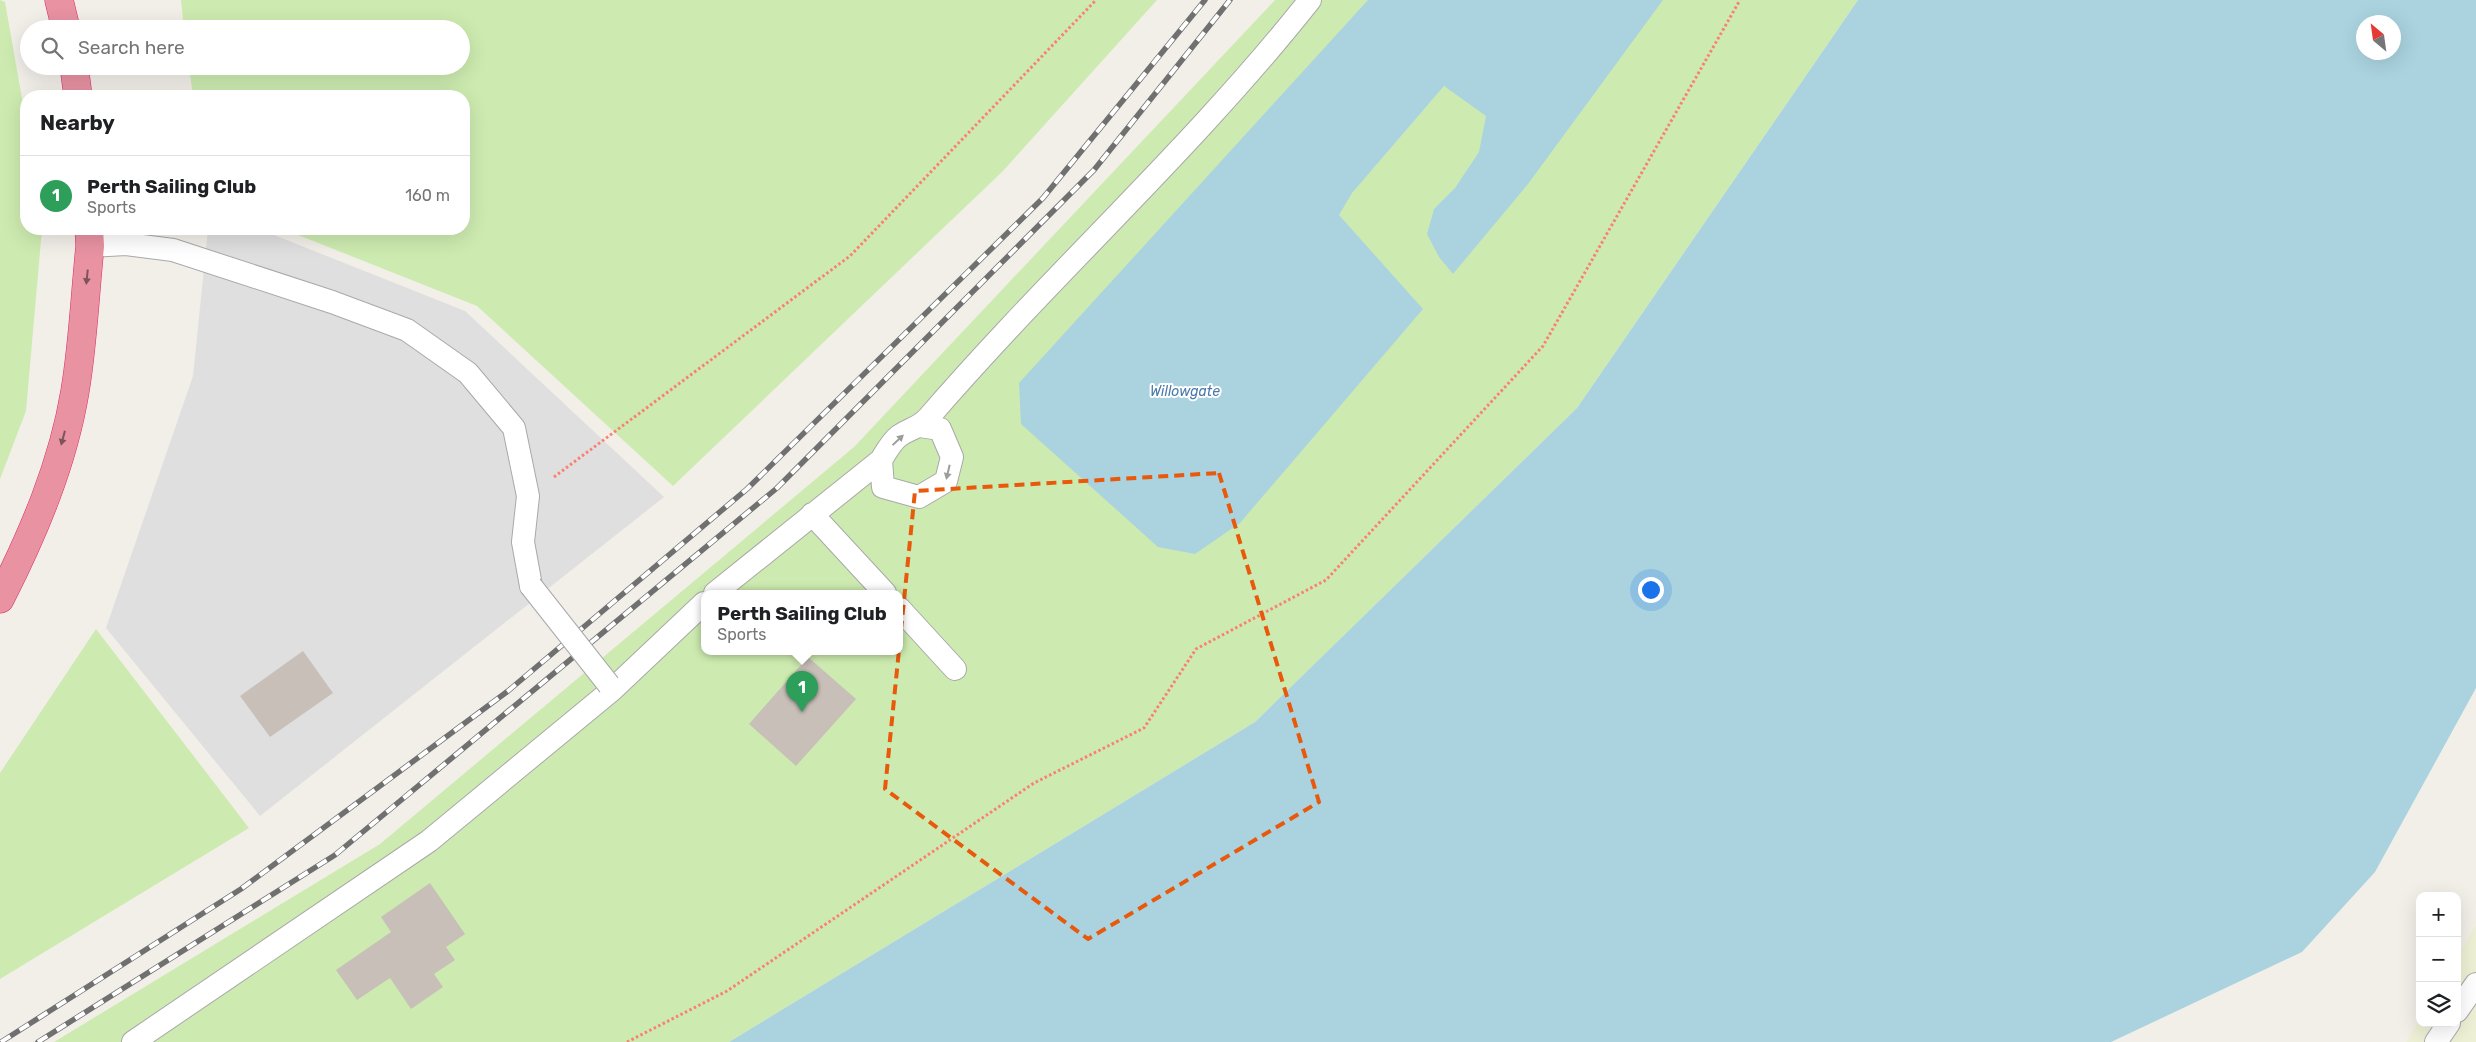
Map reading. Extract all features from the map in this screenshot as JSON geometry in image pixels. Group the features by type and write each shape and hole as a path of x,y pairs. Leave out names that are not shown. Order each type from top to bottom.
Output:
{"highway":[{"path":"59,0 64,20"},
{"path":"75,75 77,90"},
{"path":"0,599 27,546 51,480 75,392 90,238"}],"lane":[{"path":"719,590 880,460 899,436 920,426 970,369 1192,138 1270,51 1310,0"},
{"path":"90,238 172,250 332,302 407,330 468,373 514,428 528,496 523,542 531,586 611,687"},
{"path":"880,460 883,487 919,497 946,481 952,457 940,429 920,426"},
{"path":"812,514 882,590"},
{"path":"133,1042 429,841 611,687 701,606"},
{"path":"903,612 954,669"},
{"path":"2461,1005 2476,984"},
{"path":"2436,1042 2446,1027"}],"path":[{"path":"528,496 850,256 1096,0"},
{"path":"627,1042 727,990 1034,783 1144,728 1196,650 1326,580 1543,346 1740,0"}],"highlighted area":[{"path":"1219,473 1319,802 1088,939 885,789 915,491"}],"shaded area":[{"path":"207,235 274,235 465,311 664,497 260,816 106,628 193,376"}],"green space":[{"path":"0,0 5,2 21,90 20,235 41,235 26,411 0,479"},
{"path":"181,0 1157,0 1003,171 673,486 477,306 298,235 470,235 470,90 192,90 190,75 470,75 470,20 183,20"},
{"path":"1275,0 1858,0 1577,408 1255,722 729,1042 54,1042 380,844 854,447"},
{"path":"96,629 249,828 0,979 0,773"},
{"path":"2476,925 2476,1042 2406,1042 2416,1026 2461,1027 2461,949"}],"water":[{"name":"Willowgate","path":"1368,0 1663,0 1528,184 1453,274 1439,257 1427,234 1434,209 1455,188 1479,152 1486,116 1444,86 1352,193 1339,215 1423,309 1240,523 1195,554 1158,547 1021,424 1019,383"},
{"path":"1858,0 2476,0 2476,688 2375,872 2302,952 2111,1042 729,1042 1255,722 1577,408"}],"building":[{"path":"303,651 333,693 270,737 240,696"},
{"path":"808,657 856,699 796,766 749,724"},
{"path":"430,883 465,934 446,947 455,960 434,974 443,987 411,1009 390,978 357,1000 336,970 391,932 381,917"}],"railway":[{"path":"1,1042 241,889 508,691 747,489 1043,198 1205,0"},
{"path":"38,1042 335,855 777,488 1094,170 1230,0"}],"place":[{"name":"Perth Sailing Club","path":"802,712"}]}
